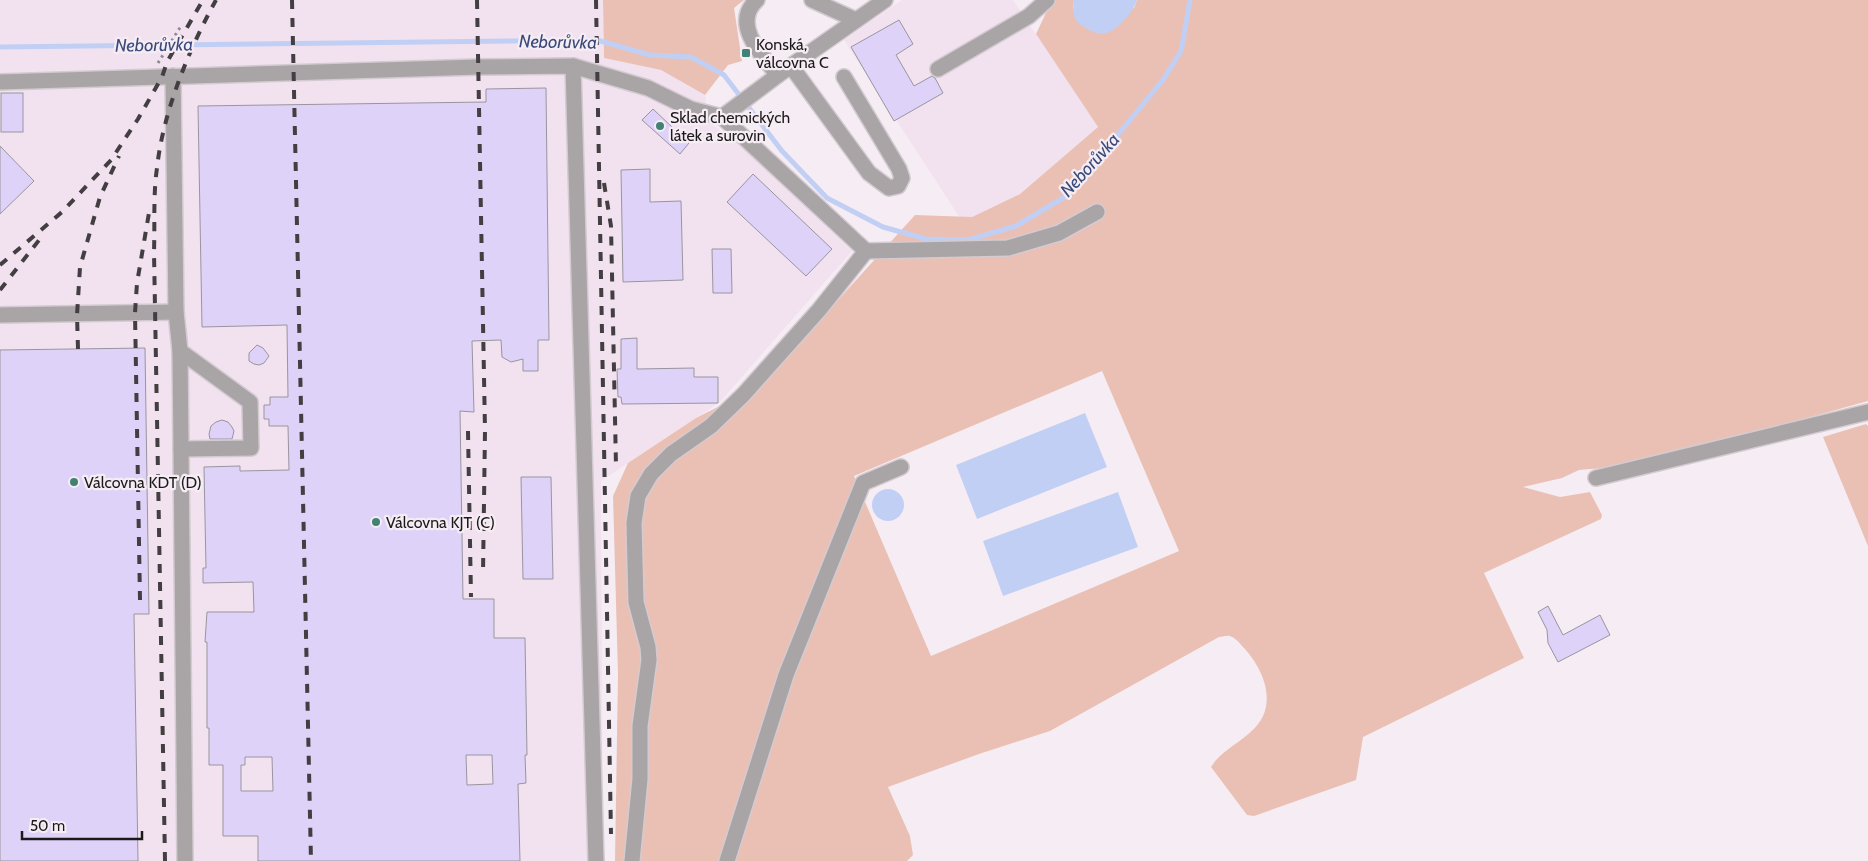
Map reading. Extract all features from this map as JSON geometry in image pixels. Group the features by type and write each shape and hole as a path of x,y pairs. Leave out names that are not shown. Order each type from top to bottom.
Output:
{"street":[{"path":"758,0 751,6 746,25 755,48 778,75"},
{"path":"812,0 856,20"},
{"path":"725,115 759,88 885,0"},
{"path":"938,69 1029,16 1047,0"},
{"path":"573,66 596,861"},
{"path":"0,82 573,66 648,88 692,109 725,115 866,251 1008,248 1059,233 1098,212"},
{"path":"791,66 869,173 889,188 898,186 902,178 899,169 844,77"},
{"path":"173,76 176,312 180,351 182,449 185,861"},
{"path":"632,861 640,779 640,726 649,660 648,647 636,602 634,522 638,496 651,474 671,454 711,426 744,394 819,310 866,251"},
{"path":"0,315 176,312"},
{"path":"180,351 250,402 252,448 182,449"},
{"path":"1596,478 1868,412"},
{"path":"727,861 786,675 863,483 901,467"}],"path":[{"path":"158,63 181,26"}],"shaded area":[{"path":"0,0 603,0 604,58 661,70 705,95 709,121 749,153 852,251 720,402 601,481 603,861 0,861"},
{"path":"603,0 744,0 734,8 742,61 728,65 705,95 661,70 604,58"},
{"path":"902,0 1013,0 1098,127 1020,194 972,217 960,218 844,40"},
{"path":"1052,0 1074,0 1073,9 1134,8 1137,0 1868,0 1868,401 1764,430 1643,460 1603,468 1579,470 1562,478 1523,487 1560,497 1590,492 1602,515 1601,519 1484,573 1524,658 1363,737 1356,780 1254,816 1247,815 1211,767 1223,753 1245,737 1258,724 1266,707 1266,688 1259,669 1248,653 1235,639 1226,636 1219,637 1050,731 888,787 910,836 913,855 907,861 615,861 618,674 613,496 628,463 696,418 761,385 915,215 972,217 1020,194 1098,127 1036,34","holes":["1102,371 1179,551 931,656 854,476"]},
{"path":"1866,424 1868,426 1868,546 1823,437"}],"water":[{"path":"1074,0 1137,0 1130,14 1122,22 1109,32 1102,34 1079,24 1073,12"},
{"path":"1085,413 1107,467 977,519 956,465"},
{"path":"888,489 894,490 899,494 903,499 903,511 899,516 894,520 888,521 882,520 877,516 873,511 872,505 873,499 877,494 882,490"},
{"path":"1118,492 1138,547 1003,596 983,541"}],"building":[{"path":"899,20 913,44 896,55 914,86 932,76 943,93 894,121 851,47"},
{"name":"Válcovna KJT (C)","path":"546,88 549,340 538,340 538,371 523,371 523,359 511,362 502,357 501,340 472,341 474,412 460,411 463,599 494,599 494,638 525,638 527,755 525,755 526,783 518,784 520,861 258,861 258,836 223,836 223,765 209,765 207,642 205,642 207,612 254,612 253,582 203,583 203,568 206,568 204,467 240,466 240,471 289,470 288,426 269,426 269,419 264,419 264,405 270,405 270,397 288,397 287,325 202,327 198,106 486,102 486,89","holes":["466,755 492,755 493,784 467,785","245,757 272,757 273,791 241,791 241,765 245,765"]},
{"path":"1,93 23,93 23,132 1,132"},
{"name":"Sklad chemických látek a surovin","path":"653,109 689,143 680,154 642,120"},
{"path":"0,146 34,181 0,214"},
{"path":"650,169 650,202 681,201 683,280 623,282 621,170"},
{"path":"753,174 832,249 806,276 727,202"},
{"path":"712,249 731,249 732,293 713,293"},
{"path":"637,338 637,369 694,368 694,377 718,377 718,403 622,404 621,397 618,397 617,369 621,369 621,339"},
{"path":"257,345 263,348 269,356 264,363 259,365 249,361 249,353"},
{"name":"Válcovna KDT (D)","path":"145,348 149,614 134,614 138,861 0,861 0,350"},
{"path":"222,420 228,422 232,427 234,431 232,439 210,439 211,426"},
{"path":"521,477 551,477 553,579 523,579"},
{"path":"1548,606 1563,635 1600,615 1610,635 1558,662 1548,643 1547,630 1538,612"}],"waterway":[{"name":"Neborůvka","path":"0,47 597,40 650,55 691,57 724,75 782,151 827,198 883,227 926,239 968,240 1016,226 1068,195 1163,80 1181,51 1190,0"}],"railway":[{"path":"0,265 62,212 111,160 138,119 162,77 167,62 203,0"},
{"path":"165,861 154,252 155,189 160,147 171,103 196,39 216,0"},
{"path":"292,0 311,861"},
{"path":"477,0 485,430 483,574"},
{"path":"596,0 611,834"},
{"path":"78,349 77,315 80,267 100,197 119,156"},
{"path":"604,183 611,226 616,466"},
{"path":"140,600 135,313 137,283 150,207"},
{"path":"0,290 43,235"},
{"path":"468,431 471,597"}],"place":[{"name":"Konská, válcovna C","path":"746,53"},
{"name":"Sklad chemických látek a surovin","path":"660,126"},
{"name":"Válcovna KDT (D)","path":"74,482"},
{"name":"Válcovna KJT (C)","path":"376,522"}]}
